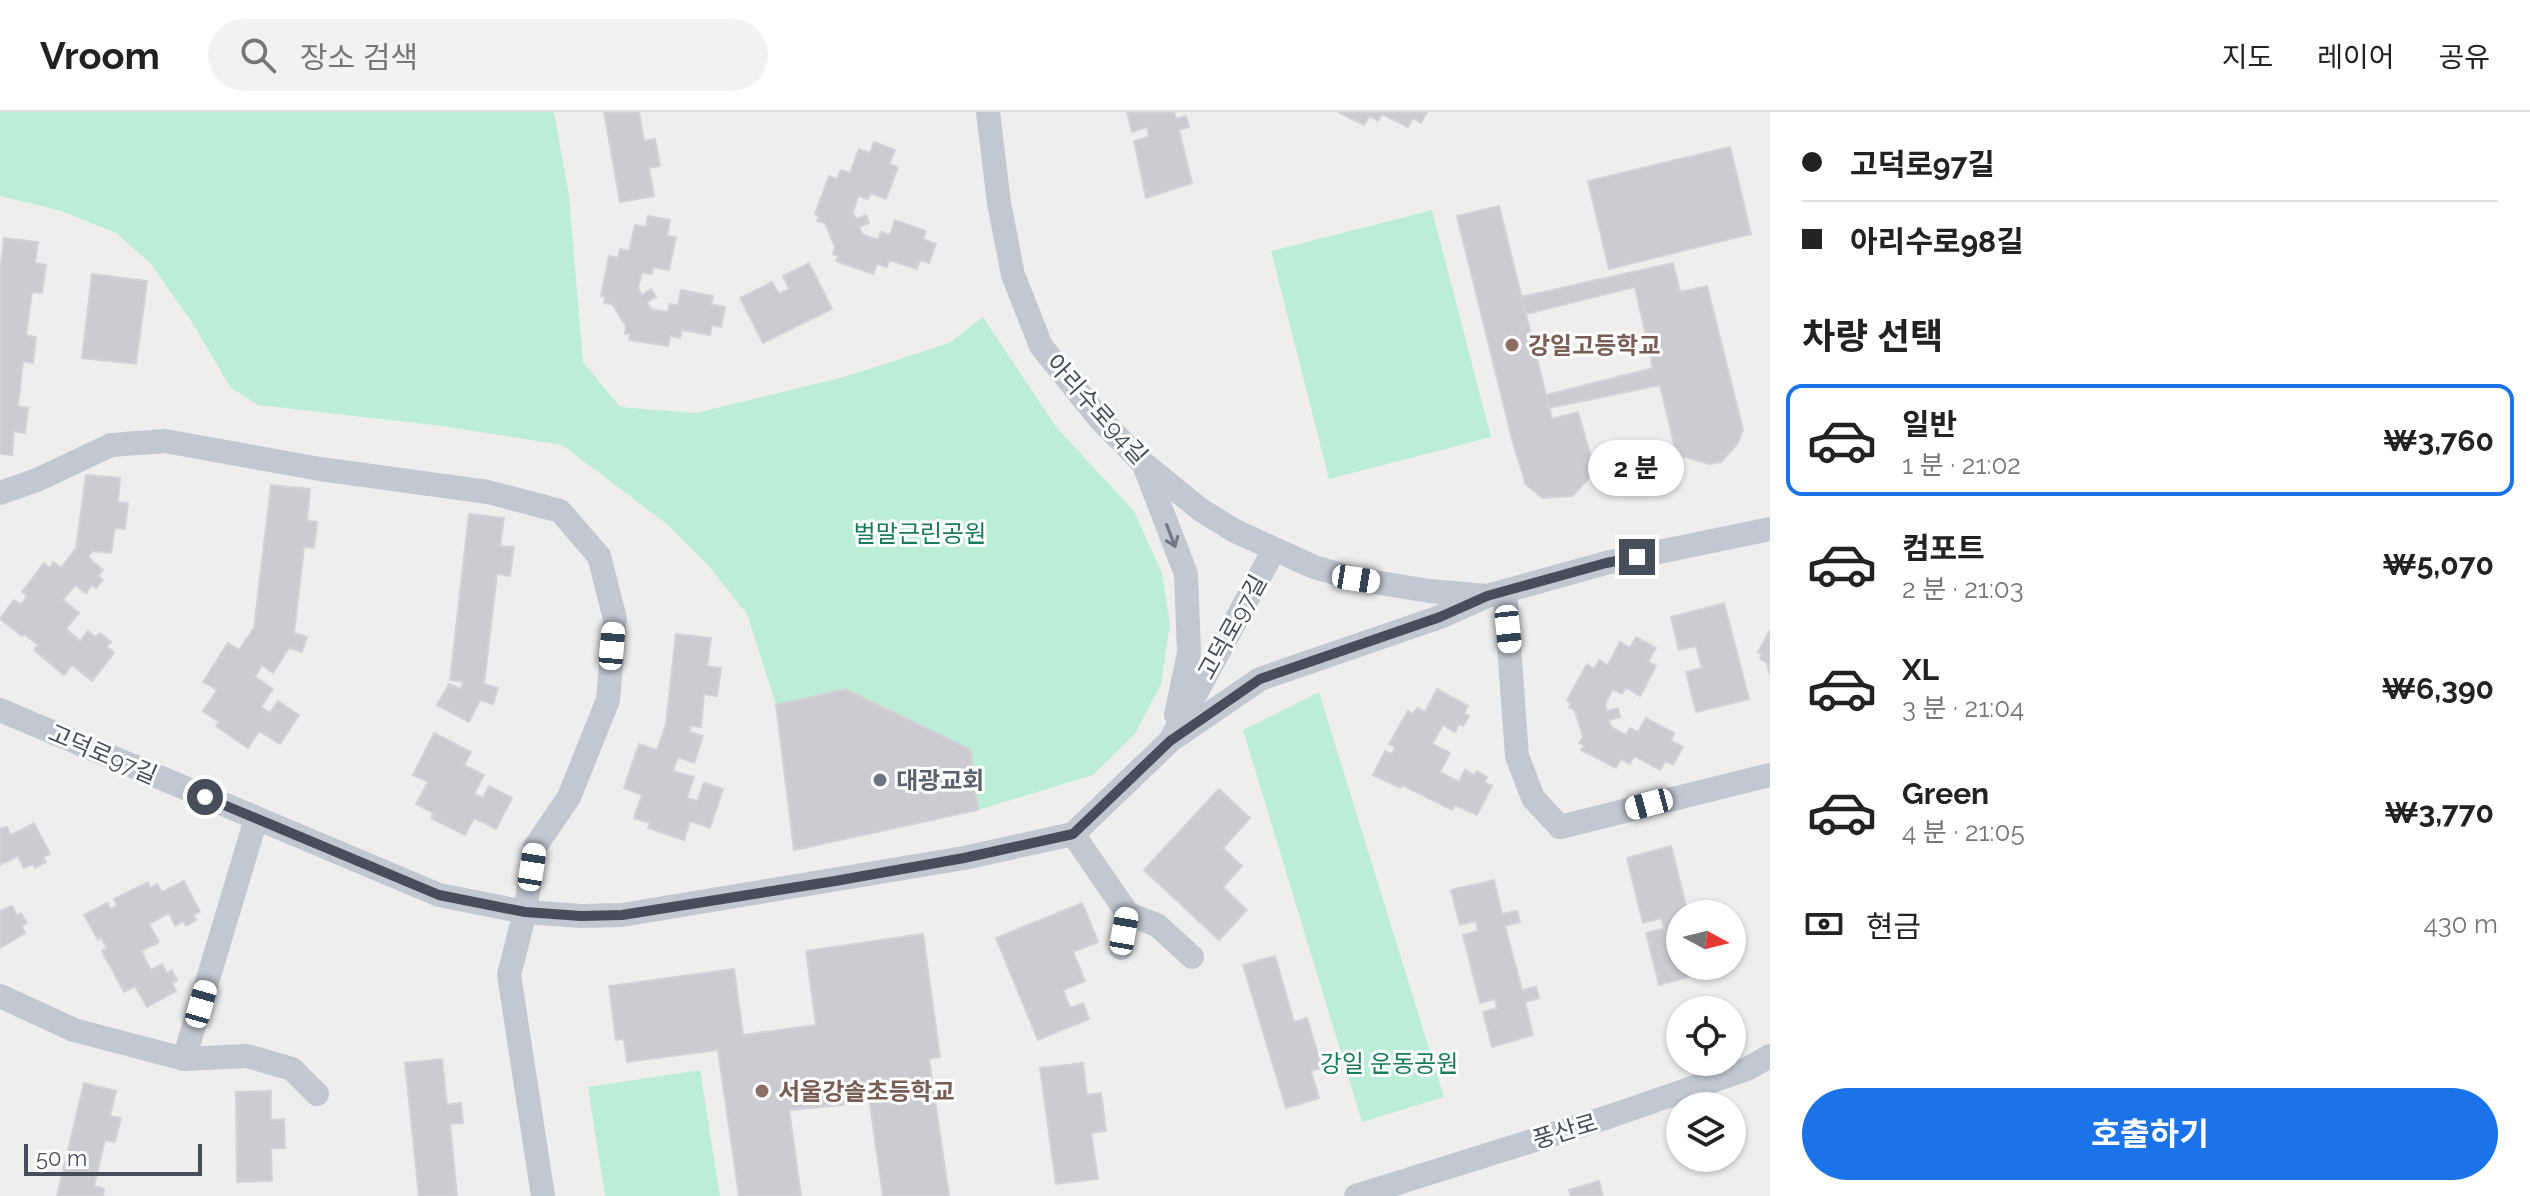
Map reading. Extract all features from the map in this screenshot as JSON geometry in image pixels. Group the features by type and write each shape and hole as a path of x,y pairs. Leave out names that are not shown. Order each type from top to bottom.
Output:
{"street":[{"name":"아리수로94길","path":"988,112 999,203 1013,275 1041,346 1099,418 1143,463 1201,510 1274,550 1314,567 1356,579 1429,591 1496,593"},
{"path":"0,493 37,480 111,445 165,441 320,469 488,492 560,511 599,556 615,619 608,700 569,797 535,847 525,912 509,975 543,1196"},
{"path":"1143,463 1186,574 1189,653 1170,741"},
{"path":"1170,741 1260,679 1440,617 1496,593 1606,563 1770,529"},
{"name":"고덕로97길","path":"0,710 439,895 525,912 622,915 964,858 1073,834 1170,741 1274,550"},
{"path":"1496,593 1517,756 1533,798 1560,827 1770,775"},
{"path":"184,1059 256,819"},
{"path":"1073,834 1128,914 1157,925 1192,957"},
{"path":"1121,948 1128,914"},
{"path":"0,996 74,1030 184,1059 247,1056 292,1069 317,1094"},
{"name":"풍산로","path":"1356,1196 1608,1117 1747,1069 1770,1056"}],"green space":[{"name":"벌말근린공원","path":"0,112 554,112 569,196 583,362 620,407 696,413 844,377 949,343 983,317 1057,428 1134,511 1162,573 1170,624 1161,684 1135,734 1093,775 978,810 971,750 846,689 776,705 747,614 708,565 668,525 562,445 442,426 258,405 230,387 193,324 151,264 116,233 61,211 0,196"},
{"path":"1432,210 1491,437 1329,479 1271,251"},
{"name":"강일 운동공원","path":"1319,692 1444,1097 1362,1122 1243,730"},
{"path":"700,1070 720,1196 605,1196 588,1087"}],"building":[{"path":"604,112 639,112 644,141 655,139 660,166 649,168 654,196 620,202"},
{"path":"1127,112 1174,112 1176,119 1186,116 1189,127 1179,130 1192,183 1146,198 1134,141 1149,137 1147,127 1132,132"},
{"path":"1338,112 1427,112 1421,123 1413,118 1408,127 1382,114 1378,121 1369,116 1364,125"},
{"path":"874,142 895,150 889,164 898,167 886,199 871,193 868,199 858,196 853,212 856,219 866,215 869,223 859,227 862,234 878,240 881,232 890,235 895,220 926,231 923,239 936,244 929,263 920,260 917,269 889,260 887,267 877,264 873,274 836,261 838,256 833,254 835,247 825,223 817,221 819,216 815,214 829,176 837,179 841,170 850,173 859,149 870,153"},
{"path":"1730,147 1751,234 1609,269 1588,181"},
{"path":"1499,206 1552,419 1578,412 1592,461 1592,475 1572,496 1543,498 1526,485 1513,443 1457,216"},
{"path":"648,216 670,220 667,236 676,237 669,270 653,267 652,274 642,272 638,288 642,295 651,289 656,297 647,302 651,309 668,312 669,304 678,305 681,290 713,296 711,304 725,307 721,327 712,325 710,335 682,330 680,338 670,336 668,346 629,340 630,334 625,334 626,326 612,304 604,303 605,297 601,296 609,256 618,258 620,249 629,251 635,225 646,227"},
{"path":"4,238 38,242 35,263 46,265 42,293 32,292 26,335 36,337 33,363 23,361 18,406 28,408 25,433 14,431 12,455 0,454 0,272"},
{"path":"809,263 832,309 763,343 740,298 772,282 779,294 789,289 783,276"},
{"path":"1673,263 1680,292 1707,286 1743,430 1738,443 1721,462 1709,464 1682,456 1674,444 1660,385 1549,408 1546,395 1653,368 1635,287 1526,314 1521,297"},
{"path":"92,274 147,281 136,364 82,358"},
{"path":"86,475 120,478 118,502 128,503 125,529 115,528 111,553 92,551 88,557 103,570 98,576 103,580 96,588 92,585 86,593 75,585 63,600 79,613 66,629 80,641 88,631 96,637 100,633 111,642 107,647 114,653 92,681 72,665 64,675 34,650 38,645 0,619 14,600 21,604 27,596 22,592 44,563 49,568 54,562 61,568 76,548"},
{"path":"271,485 310,489 307,521 317,522 314,548 304,547 294,633 307,637 302,652 289,648 273,673 262,665 255,677 273,689 261,707 270,713 278,701 299,715 280,744 259,731 248,748 216,726 219,722 203,711 217,690 203,682 228,643 239,650 254,628"},
{"path":"469,514 504,518 500,546 514,547 510,576 497,574 484,684 498,688 493,704 480,700 469,722 437,705 449,684 461,689 463,682 450,680"},
{"path":"1724,603 1749,699 1696,712 1686,672 1702,668 1696,646 1679,650 1671,617"},
{"path":"1770,630 1770,675 1767,663 1760,659 1762,654 1758,652"},
{"path":"676,634 711,638 707,666 721,668 717,696 704,694 701,727 691,726 689,732 703,736 694,763 678,757 673,771 694,777 687,798 697,801 704,783 723,789 710,828 690,821 684,840 648,828 650,823 634,818 642,795 624,788 639,744 657,750 666,724"},
{"path":"1636,637 1656,648 1648,662 1656,666 1640,696 1626,688 1622,694 1613,689 1605,704 1607,711 1618,708 1620,717 1609,720 1611,727 1626,735 1630,728 1638,732 1646,718 1674,733 1671,741 1683,747 1673,765 1665,761 1660,770 1634,756 1630,764 1621,759 1616,768 1581,750 1584,745 1579,743 1583,737 1575,711 1569,707 1571,703 1567,700 1587,664 1594,669 1599,660 1608,665 1620,642 1630,648"},
{"name":"대광교회","path":"846,689 971,750 978,810 794,850 776,705"},
{"path":"1437,689 1468,706 1464,713 1469,716 1463,726 1459,724 1455,732 1443,725 1432,744 1450,753 1440,772 1459,782 1465,770 1474,775 1477,771 1487,777 1484,782 1492,786 1477,815 1455,805 1452,810 1402,785 1400,788 1373,775 1385,751 1392,754 1395,747 1389,744 1408,711 1413,714 1417,708 1425,712"},
{"path":"434,733 471,752 464,765 484,775 474,794 483,798 489,786 512,798 496,829 474,818 465,835 431,818 433,813 416,804 428,782 413,775"},
{"path":"1219,789 1250,818 1223,848 1242,866 1223,887 1247,910 1219,940 1144,870"},
{"path":"34,823 50,854 43,857 46,862 35,868 33,864 24,868 18,856 0,865 0,829 7,827 11,835"},
{"path":"1671,846 1684,900 1666,900 1666,980 1677,980 1659,985 1646,933 1664,928 1661,918 1643,923 1627,858"},
{"path":"1494,880 1502,914 1517,911 1520,922 1505,926 1522,990 1536,987 1539,998 1525,1002 1533,1035 1492,1047 1483,1012 1497,1008 1495,999 1480,1003 1463,935 1478,931 1476,921 1460,925 1451,890"},
{"path":"184,881 200,912 194,915 196,920 186,926 183,921 175,926 169,913 149,924 159,942 141,951 151,970 162,964 167,973 172,970 177,980 172,983 176,991 147,1007 135,986 124,992 102,951 107,948 101,938 98,940 84,915 107,903 111,909 117,905 114,899 148,882 151,888 157,884 162,892"},
{"path":"1082,903 1098,942 1073,952 1085,981 1063,990 1070,1008 1083,1003 1089,1019 1038,1040 996,938"},
{"path":"12,906 27,923 21,926 25,933 0,948 0,911"},
{"path":"923,934 940,1057 929,1059 949,1196 883,1196 869,1097 841,1105 789,1110 801,1196 739,1196 718,1050 627,1062 624,1039 616,1040 609,986 734,969 743,1035 816,1025 806,951"},
{"path":"1275,956 1294,1022 1307,1018 1322,1068 1311,1071 1319,1098 1286,1108 1243,965"},
{"path":"442,1059 447,1105 461,1103 463,1123 450,1124 457,1196 419,1196 405,1063"},
{"path":"1083,1063 1087,1095 1101,1093 1106,1131 1091,1133 1098,1179 1056,1184 1040,1068"},
{"path":"84,1083 116,1091 110,1116 121,1118 115,1142 105,1140 94,1186 104,1189 103,1196 57,1196"},
{"path":"271,1091 271,1120 284,1119 285,1148 271,1148 272,1181 237,1182 236,1092"},
{"path":"1599,1181 1603,1196 1571,1196 1569,1190"}],"place":[{"name":"강일고등학교","path":"1512,345"},
{"name":"대광교회","path":"880,780"},
{"name":"서울강솔초등학교","path":"762,1091"}],"route":[{"path":"205,797 439,895 525,912 622,915 835,881 964,858 1073,834 1170,741 1260,679 1440,617 1487,596 1637,557"}]}
